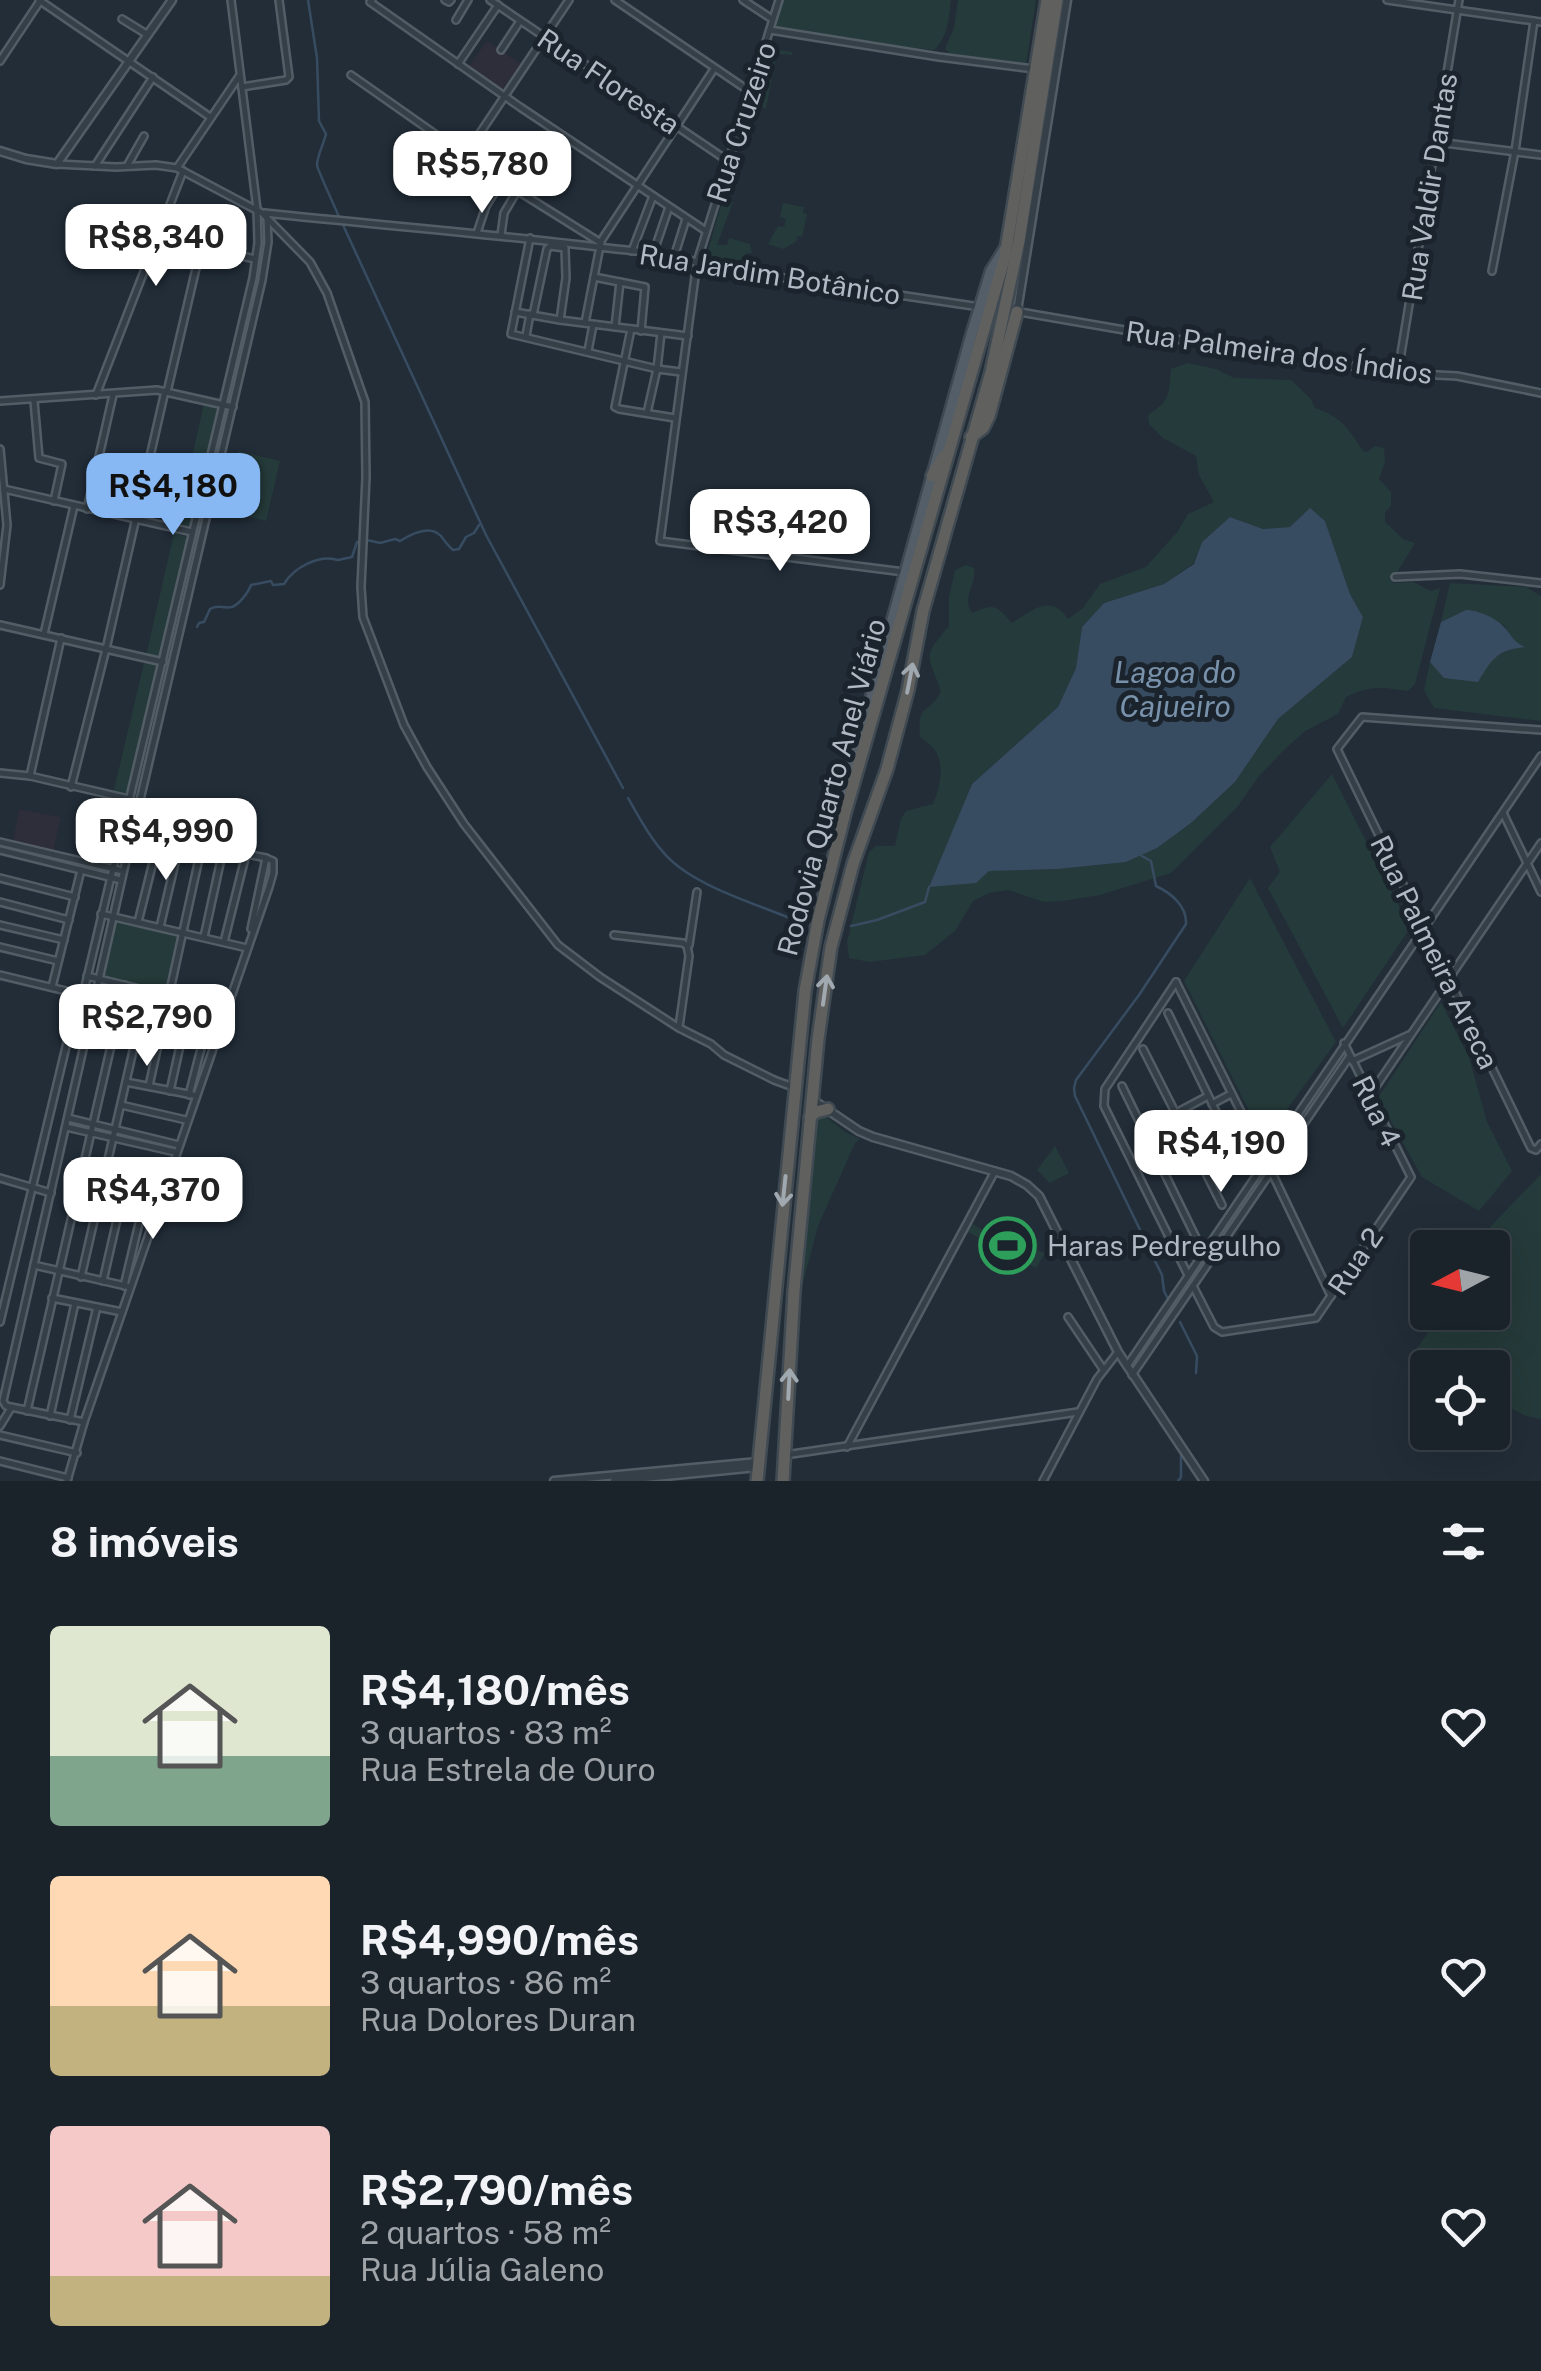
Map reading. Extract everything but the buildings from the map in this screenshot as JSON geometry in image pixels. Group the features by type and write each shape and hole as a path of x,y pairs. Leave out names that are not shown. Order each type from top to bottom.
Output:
{"highway":[{"name":"Rodovia Quarto Anel Viário","path":"758,1470 788,1142 811,953 825,887 953,439 985,308 1006,246 1047,0"},
{"name":"Rodovia Quarto Anel Viário","path":"783,1481 794,1291 828,965 843,898 893,746 923,610 971,437 1011,312 1056,0"},
{"path":"985,308 1011,312"},
{"path":"932,476 953,439"},
{"path":"867,735 888,730 893,746"},
{"path":"801,1034 818,1039"},
{"path":"810,1117 828,1109"},
{"path":"788,1142 808,1144"}],"main road":[{"path":"846,813 850,773 932,476 985,308"}],"street":[{"path":"0,61 40,0 210,116"},
{"path":"57,164 172,0"},
{"path":"84,1422 8,1407 3,1401 262,280 268,242 231,0"},
{"path":"242,88 289,77 280,0"},
{"path":"456,20 468,0"},
{"name":"Rua Floresta","path":"490,0 728,161"},
{"path":"466,154 568,0"},
{"path":"615,0 749,91"},
{"path":"744,0 772,19"},
{"name":"Rua Cruzeiro","path":"779,0 697,262 660,540 906,572"},
{"path":"1011,312 1068,0"},
{"path":"1387,0 1538,22 1492,271"},
{"name":"Rua Valdir Dantas","path":"1398,373 1459,0"},
{"path":"371,1 706,232"},
{"path":"458,64 498,5"},
{"path":"122,19 148,35"},
{"path":"501,50 520,21"},
{"path":"770,30 1037,70"},
{"path":"588,352 600,245 714,68"},
{"path":"96,395 180,169 240,74"},
{"path":"350,75 600,245"},
{"path":"96,166 153,77"},
{"path":"128,166 144,136"},
{"path":"1437,142 1541,155"},
{"path":"0,151 57,164 156,165 180,169 262,213 310,262 319,276 365,402 361,570 364,622 404,725 427,766 464,824 558,945 679,1028 724,1055 796,1088"},
{"path":"477,233 486,206 502,181"},
{"path":"500,235 504,213 517,190"},
{"path":"632,251 652,196"},
{"path":"653,254 670,208"},
{"path":"0,1322 76,1004 83,995 253,278 262,213"},
{"name":"Rua Jardim Botânico","path":"262,213 530,238 566,246 600,245 704,266 985,308"},
{"path":"674,258 686,219"},
{"path":"157,237 255,259"},
{"path":"530,238 511,334 682,372"},
{"path":"526,338 550,246 566,246 560,320"},
{"path":"71,787 201,247"},
{"path":"594,278 646,288 642,330"},
{"path":"615,327 620,282"},
{"path":"515,312 688,336"},
{"name":"Rua Palmeira dos Índios","path":"1011,312 1240,350 1398,373 1457,376 1541,392"},
{"path":"631,329 616,404 619,409 675,418"},
{"path":"647,413 662,333"},
{"path":"0,401 166,392 233,407"},
{"path":"87,509 113,394"},
{"path":"34,400 39,458 62,464 54,502"},
{"path":"0,449 6,525 0,585"},
{"path":"4,488 192,532"},
{"path":"44,634 74,506"},
{"path":"1395,577 1460,574 1541,583"},
{"path":"0,625 173,665"},
{"path":"30,776 61,638"},
{"name":"Rua Palmeira Areca","path":"1541,730 1362,717 1337,749 1531,1148 1536,1150 1541,1144"},
{"path":"1126,1366 1541,756"},
{"path":"0,773 129,799"},
{"path":"1502,812 1541,892"},
{"path":"122,828 269,860 254,912 251,939 193,1095"},
{"path":"138,922 159,836"},
{"path":"160,927 180,841"},
{"path":"0,842 124,871"},
{"path":"1370,1095 1541,843"},
{"path":"148,1086 202,845"},
{"path":"0,850 122,880"},
{"path":"204,936 223,850"},
{"path":"224,942 246,854"},
{"path":"52,988 81,870"},
{"path":"0,878 74,896"},
{"path":"679,1028 697,892"},
{"path":"0,902 69,920"},
{"path":"101,914 248,948"},
{"path":"0,925 64,940"},
{"path":"614,934 683,943 688,948"},
{"path":"0,947 58,961"},
{"path":"0,975 94,998"},
{"path":"87,976 225,1010"},
{"path":"1188,1275 1103,1098 1105,1089 1176,982 1265,1160"},
{"path":"27,1411 125,984"},
{"path":"81,1276 148,990"},
{"path":"170,1091 190,1000"},
{"path":"129,1284 188,1120 212,1006"},
{"path":"1168,1013 1242,1167"},
{"path":"1132,1375 1351,1058 1411,1034"},
{"name":"Rua 4","path":"1344,1043 1411,1178"},
{"path":"1143,1049 1222,1205"},
{"path":"126,1082 193,1095"},
{"path":"1122,1086 1199,1244"},
{"path":"1212,1104 1232,1093"},
{"path":"1176,1114 1208,1096"},
{"path":"812,1099 873,1137 995,1171 1027,1185 1039,1196 1126,1366 1204,1481"},
{"path":"121,1104 188,1120"},
{"path":"1184,1132 1217,1114"},
{"path":"68,1118 112,1138 178,1149"},
{"path":"1148,1139 1180,1122"},
{"path":"66,1127 115,1130 178,1149"},
{"path":"107,1162 168,1178"},
{"path":"847,1446 995,1171"},
{"path":"1272,1172 1331,1296"},
{"path":"0,1178 51,1193"},
{"name":"Rua 2","path":"1194,1286 1214,1326 1222,1332 1312,1319 1322,1312 1411,1178"},
{"path":"102,1185 160,1200"},
{"path":"103,1282 124,1190"},
{"path":"0,1461 67,1480 122,1312 139,1228 141,1195"},
{"path":"34,1265 103,1282 129,1284"},
{"path":"52,1298 122,1312"},
{"path":"50,1416 75,1303"},
{"path":"70,1420 97,1308"},
{"path":"1068,1317 1103,1369"},
{"path":"1043,1481 1103,1369 1118,1352"},
{"path":"0,1426 8,1407"},
{"path":"786,1454 1078,1412"},
{"path":"0,1435 77,1452"},
{"path":"554,1481 758,1470"},
{"path":"614,1481 758,1470"}],"shaded area":[{"path":"487,41 521,64 502,90 469,66"},
{"path":"19,809 61,817 53,851 13,841"}],"green space":[{"path":"784,0 951,0 945,33 934,50 776,26"},
{"path":"958,0 1036,0 1026,65 950,54 945,49 954,28"},
{"path":"768,50 793,52 777,54 766,108 751,106"},
{"path":"727,185 734,188 730,201 733,202 717,245 727,245 729,238 750,244 752,253 747,253 739,267 705,261"},
{"path":"783,203 804,207 803,213 807,214 802,237 783,249 768,244 778,226 784,227 786,219 780,217"},
{"path":"1188,363 1234,378 1291,380 1315,408 1344,424 1363,451 1375,446 1384,448 1385,462 1379,479 1391,492 1385,522 1403,539 1415,543 1389,579 1394,583 1413,582 1431,591 1440,588 1415,684 1408,691 1376,688 1346,697 1338,714 1305,731 1286,748 1238,806 1171,873 1100,895 1062,901 1044,902 1008,890 989,893 973,901 955,931 925,955 870,962 849,958 847,942 869,852 876,846 895,846 906,811 933,804 938,791 939,761 933,748 920,737 920,718 941,691 930,656 934,644 949,626 949,597 955,570 966,565 974,568 968,601 972,613 995,608 1012,623 1049,605 1068,619 1083,608 1100,584 1146,567 1188,514 1214,502 1199,475 1196,456 1163,438 1149,424 1148,415 1167,396 1171,369","holes":["1230,517 1263,529 1325,521 1350,594 1363,617 1352,657 1278,719 1235,782 1157,848 1126,862 989,871 930,886 972,784 1058,707 1076,668 1082,627 1104,603 1164,584 1194,563 1202,542"]},
{"path":"204,404 217,410 190,528 176,527"},
{"path":"239,451 280,461 266,521 225,511"},
{"path":"174,533 187,539 161,657 146,656"},
{"path":"1450,583 1526,587 1541,596 1541,721 1434,708 1424,690 1430,662 1439,670 1492,659 1523,646 1513,641 1504,625 1466,610 1441,622"},
{"path":"144,663 158,668 127,797 113,794"},
{"path":"1332,774 1410,928 1343,1028 1268,888 1280,872 1270,847"},
{"path":"1250,878 1336,1042 1264,1141 1184,981"},
{"path":"117,923 180,936 167,993 102,977"},
{"path":"1441,1002 1469,1057 1487,1122 1512,1171 1479,1211 1422,1177 1378,1098"},
{"path":"824,1115 860,1139 818,1226 796,1309 815,1117"},
{"path":"1055,1146 1069,1173 1050,1183 1037,1170"},
{"path":"1541,1174 1541,1419 1510,1408 1510,1350 1415,1350 1429,1330 1510,1330 1510,1230 1488,1230"},
{"name":"Haras Pedregulho","path":"971,1223 991,1235 1045,1253 1036,1268 966,1231"}],"water":[{"name":"Lagoa do Cajueiro","path":"1310,508 1325,521 1350,594 1363,617 1352,657 1278,719 1235,782 1157,848 1126,862 989,871 976,883 929,887 972,784 1058,707 1076,668 1082,627 1104,603 1164,584 1194,564 1202,542 1230,517 1263,529 1290,527"},
{"path":"1466,610 1503,625 1525,647 1496,657 1478,682 1444,678 1430,662 1441,622"}],"waterway":[{"path":"308,0 317,58 319,121 326,134 317,165 339,217"},
{"path":"343,225 486,535 623,788"},
{"path":"367,540 400,541 426,530 437,532 453,550 459,549 479,525"},
{"path":"197,627 210,609 232,607 251,585 271,581 273,585 284,584 308,563 352,557 357,542"},
{"path":"628,798 657,844 679,867 718,890 792,919"},
{"path":"1140,855 1151,861 1156,886 1177,901 1186,924 1074,1088 1144,1238"},
{"path":"851,926 925,902 929,887"},
{"path":"1147,1245 1162,1275 1168,1299"},
{"path":"1180,1322 1197,1356 1196,1373"},
{"path":"1178,1481 1181,1456"}],"place":[{"name":"Haras Pedregulho","path":"1008,1245"}]}
